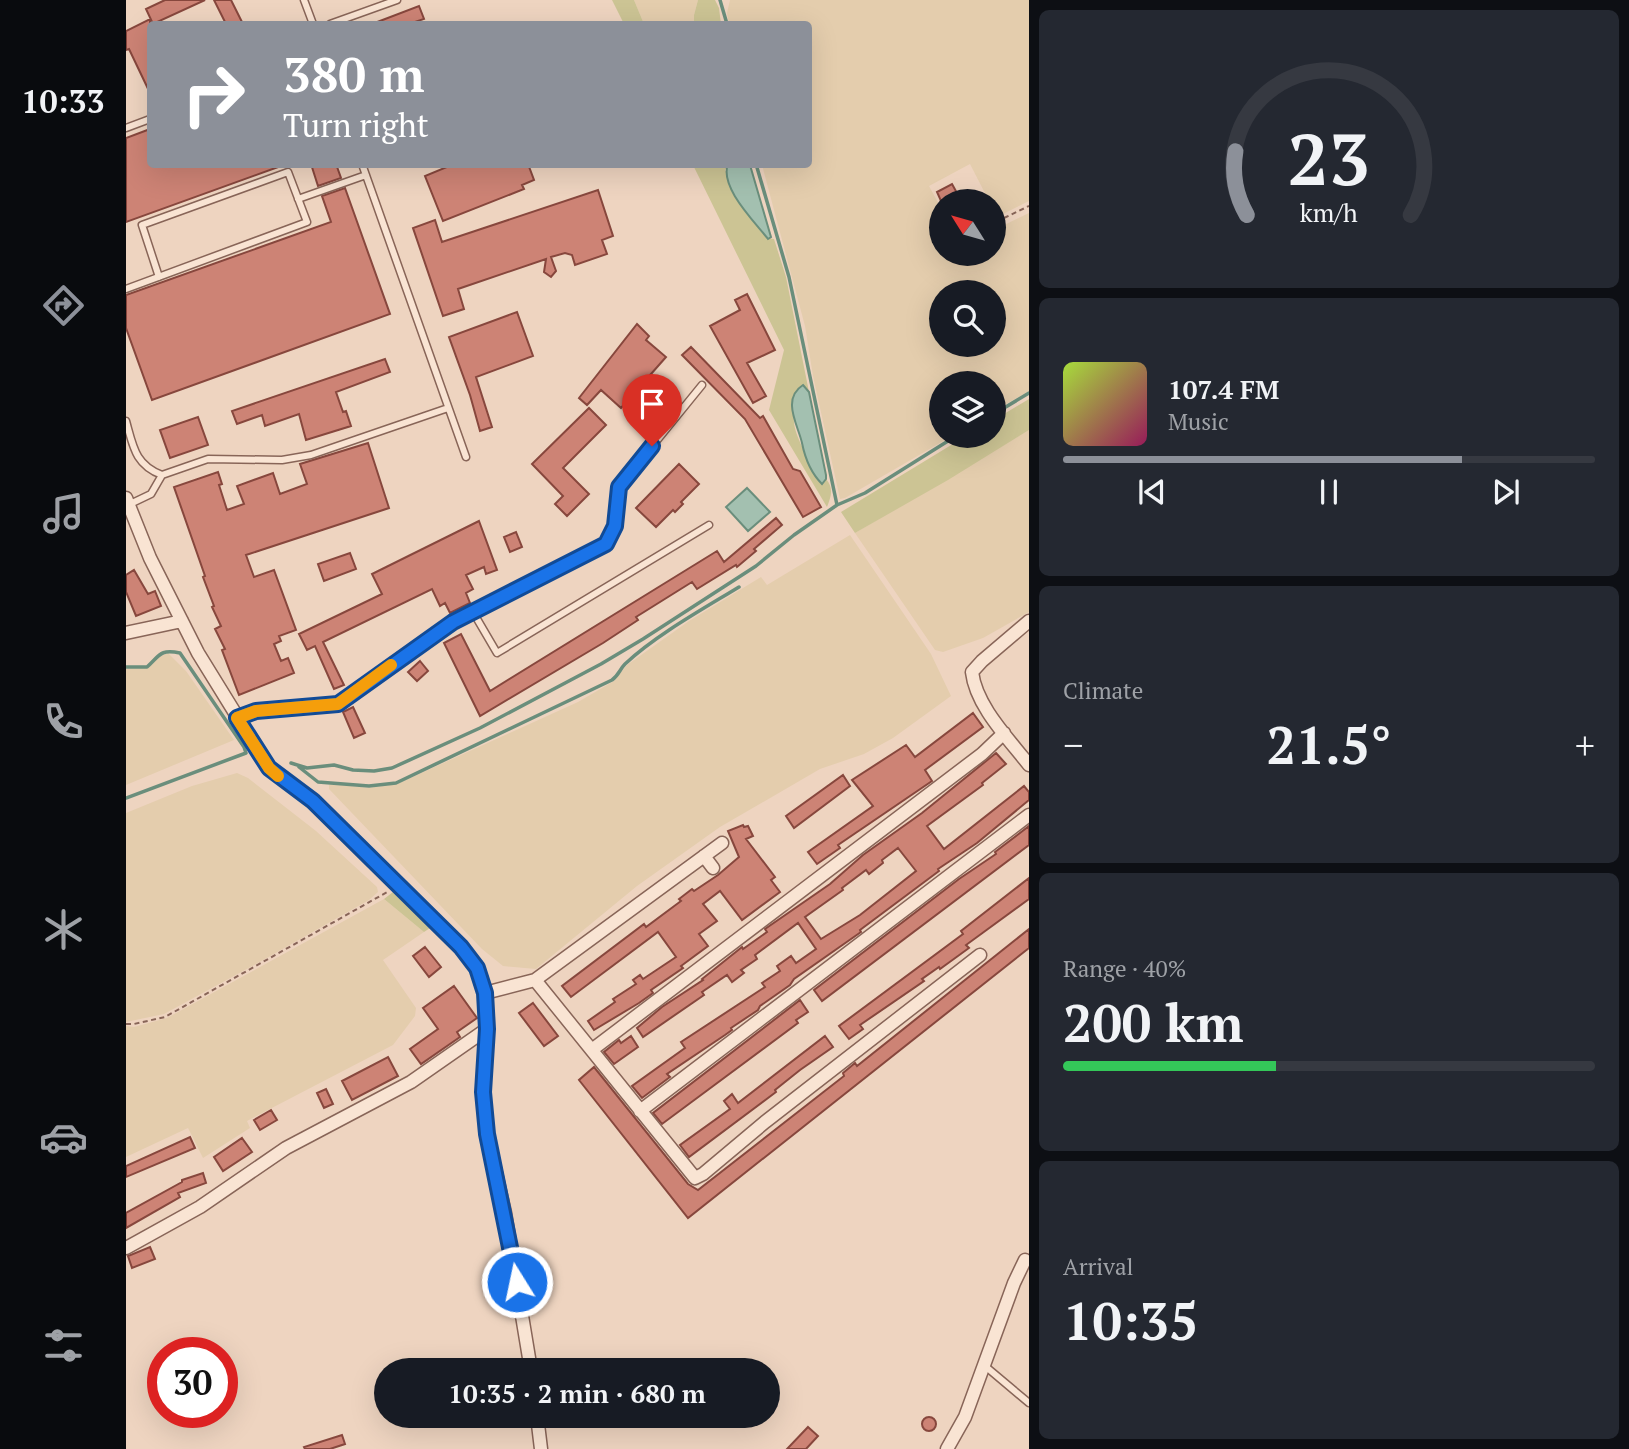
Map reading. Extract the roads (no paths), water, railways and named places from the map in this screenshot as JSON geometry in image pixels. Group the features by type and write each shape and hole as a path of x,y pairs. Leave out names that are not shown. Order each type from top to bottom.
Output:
{"street":[{"path":"127,501 150,558 198,653 269,768 313,801 461,947 477,968 485,993 487,1029 483,1092 487,1134 505,1213 529,1358"},
{"path":"126,633 182,621"},
{"path":"1029,621 982,660 972,672 974,685 1004,733 1029,765"},
{"path":"593,1049 982,754 1004,733"},
{"path":"640,1111 1029,815"},
{"path":"485,993 535,980 722,843"},
{"path":"704,856 713,869"},
{"path":"535,980 695,1178 980,955"},
{"path":"126,1248 200,1207 286,1148 411,1082 487,1029"},
{"path":"947,1449 965,1418 1014,1283 1026,1260"},
{"path":"538,1428 541,1449"}],"lane":[{"path":"304,0 312,21"},
{"path":"337,21 377,3 397,0"},
{"path":"126,128 147,121"},
{"path":"363,168 466,457"},
{"path":"126,289 307,222 288,172 142,225 159,276"},
{"path":"298,199 366,175"},
{"path":"237,718 256,711 338,704 453,622 606,544 615,526 619,487 702,385"},
{"path":"127,501 151,494 162,475 208,459 282,460 311,455 448,408"},
{"path":"126,421 135,451 147,469 162,475"},
{"path":"473,612 497,653 709,525"},
{"path":"983,1364 1029,1404"}],"waterway":[{"path":"720,0 726,21"},
{"path":"291,763 307,768 334,765 353,770 392,768 480,728 643,639 756,566 837,505 789,277 757,168"},
{"path":"1006,407 1029,393"},
{"path":"837,505 865,493 937,448"},
{"path":"299,767 318,782 369,786 396,783 612,680 625,664 651,643 739,587"},
{"path":"126,667 147,667 164,653 180,653 246,753 126,798"}]}
